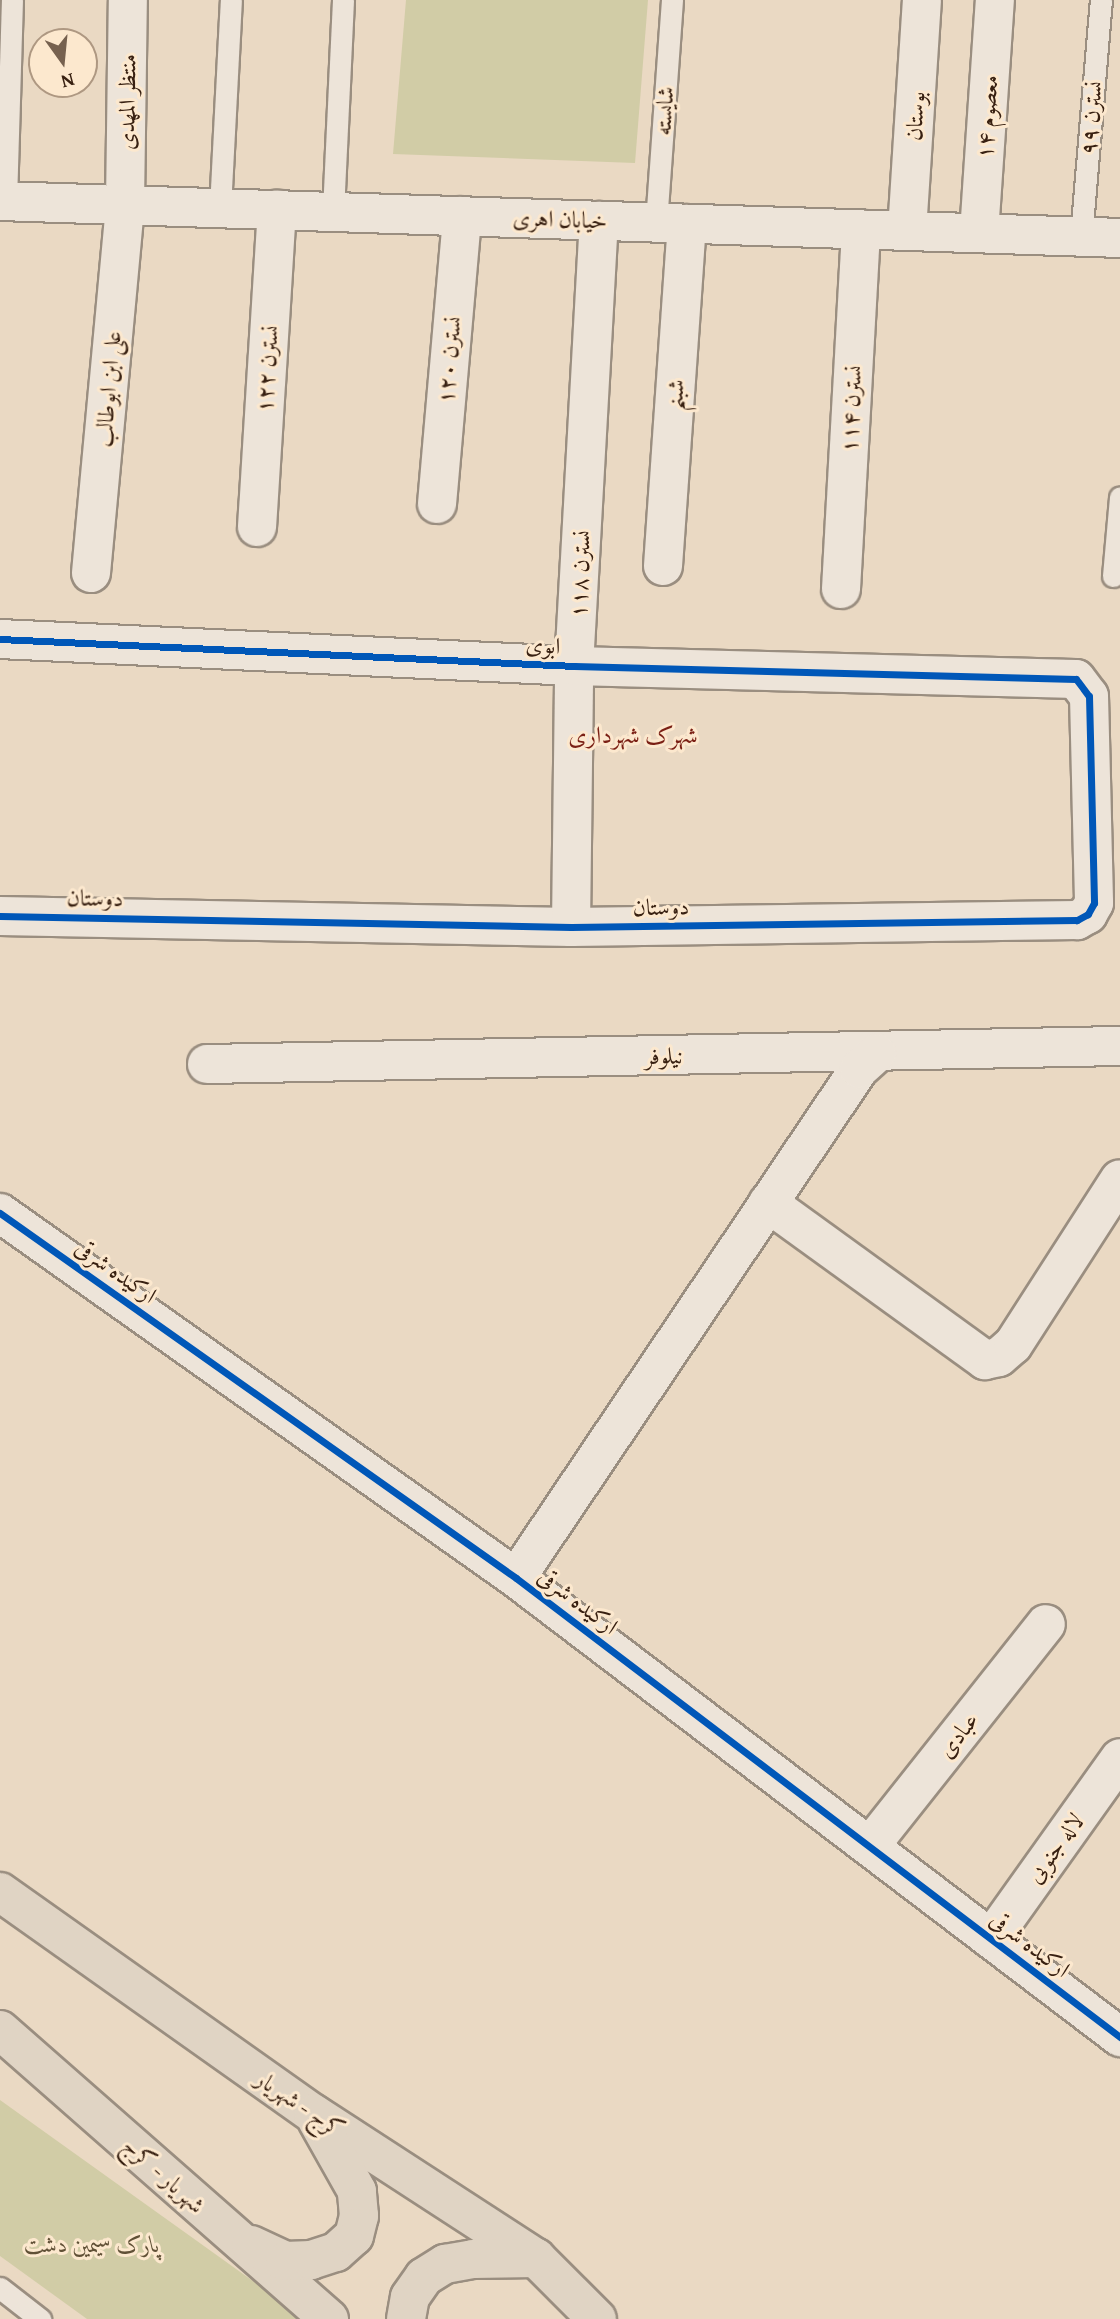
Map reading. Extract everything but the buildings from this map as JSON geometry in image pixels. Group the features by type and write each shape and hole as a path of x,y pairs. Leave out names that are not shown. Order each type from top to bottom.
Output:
{"main road":[{"name":"کرج - شهریار","path":"0,1892 314,2114 536,2258 597,2319"},
{"name":"شهریار - کرج","path":"0,2030 230,2235 329,2319"},
{"path":"230,2235 285,2261 311,2260 336,2252 354,2236 359,2216 357,2191 314,2114"},
{"path":"406,2319 410,2297 424,2277 445,2264 473,2259 536,2258"}],"street":[{"name":"منتظر المهدی","path":"125,204 128,0"},
{"name":"بوستان","path":"907,231 922,0"},
{"name":"۱۴ معصوم","path":"979,233 995,0"},
{"name":"خیابان اهری","path":"2,202 1120,239"},
{"name":"علی ابن ابوطالب","path":"90,573 125,204"},
{"name":"نسترن ۱۲۲","path":"257,527 277,210"},
{"name":"نسترن ۱۲۰","path":"437,504 462,216"},
{"name":"نسترن ۱۱۸","path":"571,927 575,666 599,221"},
{"name":"شبنم","path":"663,566 672,223"},
{"name":"نسترن ۱۱۴","path":"841,589 861,230"},
{"name":"ابوی","path":"0,639 575,666 1076,679 1083,685"},
{"name":"دوستان","path":"0,916 571,927 1077,920 1094,903 1089,696 1083,685"},
{"name":"نیلوفر","path":"207,1064 877,1053 1120,1046"},
{"path":"516,1578 859,1069 877,1053"},
{"path":"768,1203 985,1360 999,1357 1013,1345 1120,1179"},
{"name":"ارکیده شرقی","path":"0,1213 516,1578 1120,2036"},
{"name":"عبادی","path":"870,1846 1046,1624"},
{"name":"لاله جنوبی","path":"991,1938 1120,1758"}],"lane":[{"path":"2,202 12,0"},
{"path":"220,208 231,0"},
{"path":"333,212 343,0"},
{"name":"شایسته","path":"672,0 672,223"},
{"name":"نسترن ۹۹","path":"1081,237 1101,0"},
{"path":"1113,576 1120,496"},
{"path":"0,2288 40,2319"}],"green space":[{"path":"406,0 648,0 635,163 393,154"},
{"name":"پارک سیمین دشت","path":"0,2100 306,2319 87,2319 0,2256"}],"cycle path":[{"path":"0,639 574,666 1076,679 1089,696 1094,903 1088,914 1077,920 571,927 0,916"},
{"path":"0,1213 516,1578 1120,2037"}],"district":[{"name":"شهرک شهرداری","path":"633,735"}]}
